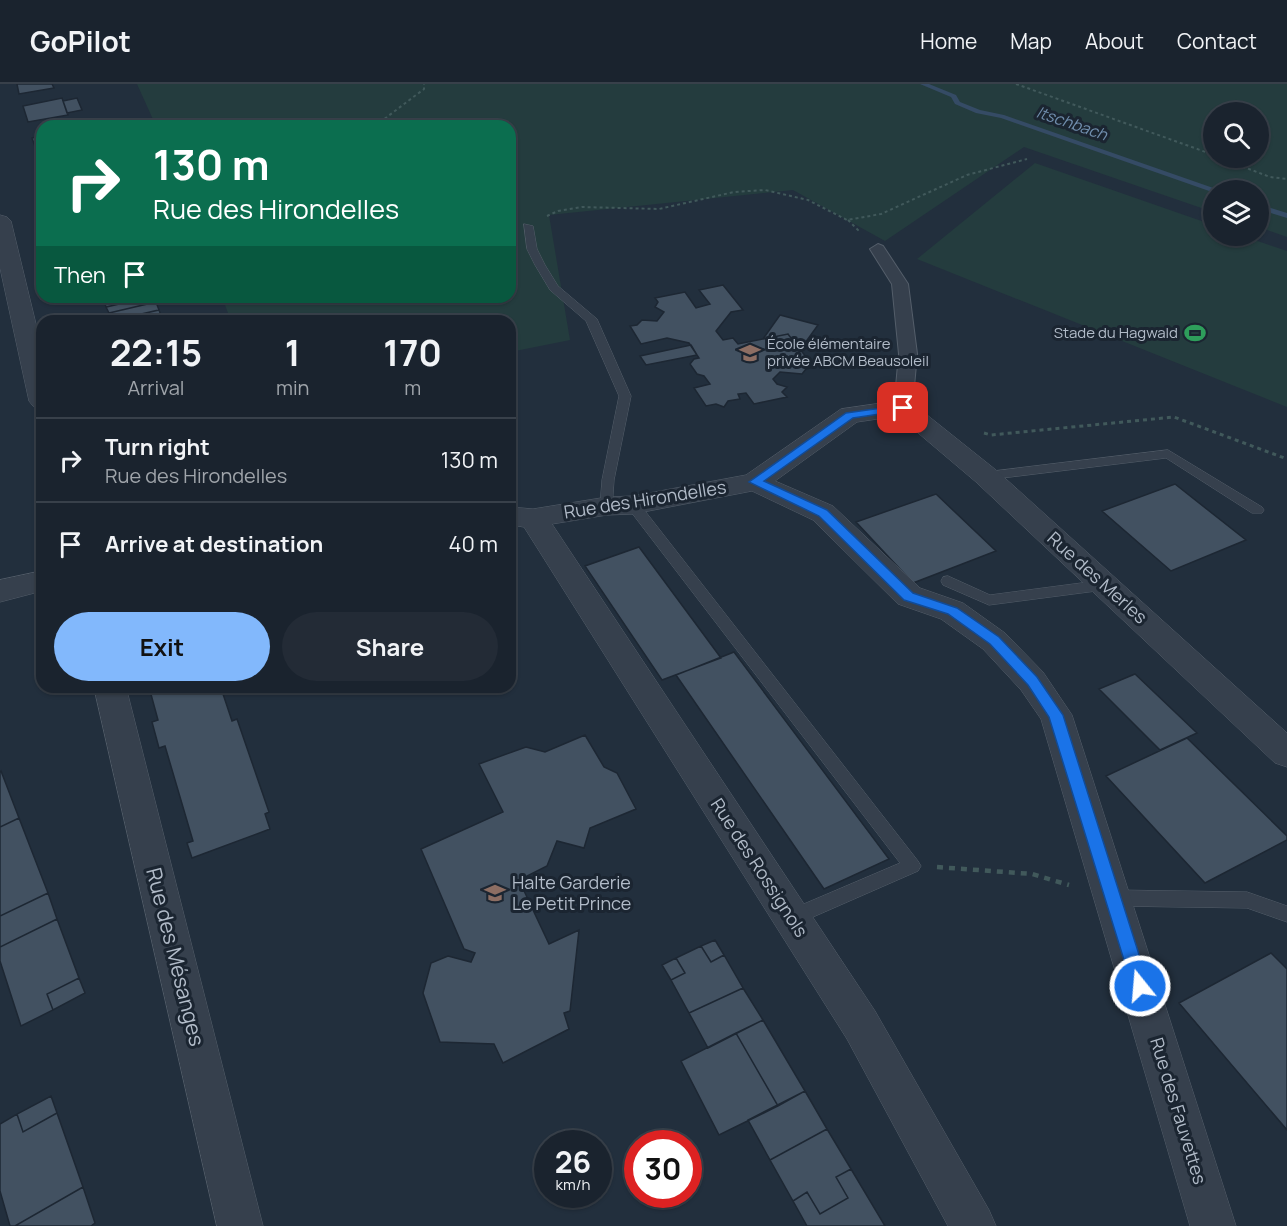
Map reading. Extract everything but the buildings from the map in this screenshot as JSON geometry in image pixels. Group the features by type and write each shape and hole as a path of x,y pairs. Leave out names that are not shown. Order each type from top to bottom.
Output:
{"street":[{"path":"0,220 36,375"},
{"path":"878,249 900,284 908,354 903,408"},
{"name":"Rue des Hirondelles","path":"521,517 620,505 755,482 850,415 903,408"},
{"name":"Rue des Merles","path":"903,408 986,476 1287,753"},
{"name":"Rue des Fauvettes","path":"755,482 823,513 909,596 952,611 994,641 1032,681 1056,715 1213,1226"},
{"name":"Rue des Rossignols","path":"521,517 861,1025 972,1226"},
{"path":"0,591 36,582"},
{"name":"Rue des Mésanges","path":"111,693 240,1226"}],"lane":[{"path":"528,226 532,249 554,288 591,319 624,396 608,480 620,505 912,866 791,918"},
{"path":"986,476 1168,454 1257,510"},
{"path":"948,581 989,600 1104,585"},
{"path":"1114,898 1247,900 1287,914"}],"path":[{"path":"383,120 424,89 424,84"},
{"path":"1016,84 1203,151"},
{"path":"528,226 558,210 597,207 644,210 684,206 733,192 767,190 822,205 847,220 881,214 967,175 1027,159"},
{"path":"1246,168 1270,177 1287,179"},
{"path":"980,431 991,435 1174,417 1287,459"},
{"path":"912,866 1032,874 1114,898"}],"green space":[{"path":"137,84 1287,84 1287,237 1269,231 1269,180 1203,180 1203,209 1024,147 885,241 793,190 549,215 570,340 516,351 516,315 229,315 224,303 516,303 516,120 153,120"},
{"name":"Stade du Hagwald","path":"1035,163 1203,222 1203,246 1269,245 1287,251 1287,407 917,259"}],"waterway":[{"name":"Itschbach","path":"923,84 954,96 957,103 978,112 1002,116 1203,186"},
{"name":"Itschbach","path":"1269,210 1287,216"}],"place":[{"name":"Stade du Hagwald","path":"1195,333"},
{"name":"École élémentaire privée ABCM Beausoleil","path":"750,353"},
{"name":"Halte Garderie Le Petit Prince","path":"495,893"}],"route":[{"path":"903,408 850,415 755,482 823,513 909,596 952,611 994,641 1032,681 1056,715 1140,986"}]}
